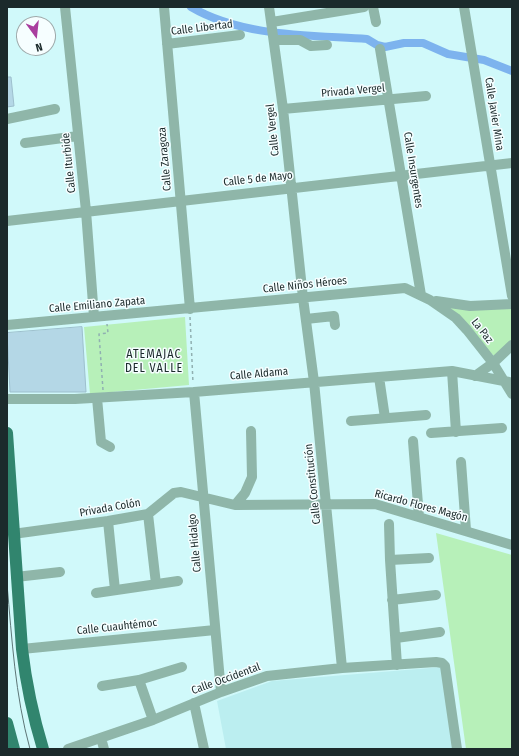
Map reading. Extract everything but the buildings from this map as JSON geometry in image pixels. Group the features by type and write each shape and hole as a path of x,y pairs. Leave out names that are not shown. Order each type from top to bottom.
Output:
{"main road":[{"path":"7,433 22,649 32,712 43,749"},
{"path":"7,723 14,749"}],"street":[{"name":"Calle Iturbide","path":"65,7 86,211 94,317"},
{"name":"Calle Zaragoza","path":"164,7 190,309"},
{"name":"Calle Vergel","path":"269,7 283,109 303,298"},
{"path":"272,24 364,7"},
{"path":"373,7 376,22"},
{"name":"Calle Javier Mina","path":"464,7 512,296"},
{"name":"Calle Libertad","path":"167,44 240,35"},
{"path":"274,39 300,40 311,46 327,45"},
{"name":"Calle Insurgentes","path":"380,48 401,175 426,298"},
{"name":"Privada Vergel","path":"283,109 426,96"},
{"path":"7,120 56,109"},
{"path":"25,143 78,136"},
{"name":"Calle 5 de Mayo","path":"7,221 512,163"},
{"name":"Calle Niños Héroes","path":"190,309 405,288 426,298"},
{"name":"Calle Constitución","path":"303,298 314,382 327,505 342,668"},
{"path":"426,298 470,306 512,304"},
{"name":"La Paz","path":"426,298 456,318 468,330 508,382 512,394"},
{"name":"Calle Emiliano Zapata","path":"7,325 190,309"},
{"path":"306,319 334,316 336,325"},
{"path":"475,376 493,363 512,345"},
{"path":"452,371 456,432"},
{"name":"Calle Aldama","path":"7,399 97,398 194,392 452,371 508,382"},
{"path":"379,377 385,418"},
{"name":"Calle Hidalgo","path":"194,392 221,692"},
{"path":"97,398 101,442 110,447"},
{"path":"351,421 426,415"},
{"path":"431,434 502,428"},
{"path":"235,505 245,493 252,477 251,431"},
{"path":"413,441 419,518"},
{"path":"462,462 466,530"},
{"name":"Privada Colón","path":"14,534 148,514 174,493 182,492 203,497"},
{"name":"Ricardo Flores Magón","path":"203,497 235,505 375,504 512,545"},
{"path":"148,514 156,584"},
{"path":"108,521 115,590"},
{"path":"389,524 392,600 397,665"},
{"path":"390,560 429,558"},
{"path":"16,577 60,572"},
{"path":"96,593 178,581"},
{"path":"392,600 436,595"},
{"name":"Calle Cuauhtémoc","path":"22,649 215,630"},
{"path":"396,638 440,632"},
{"name":"Calle Occidental","path":"68,749 154,720 221,692 267,676 342,668 436,662 442,663 445,666 457,749"},
{"path":"102,686 138,680 182,667"},
{"path":"138,680 154,720"},
{"path":"194,703 204,749"},
{"path":"101,738 104,749"}],"path":[{"path":"190,309 194,392"},
{"path":"97,398 97,391 104,390 99,334 108,333 107,323"}],"shaded area":[{"path":"442,667 453,749 226,749 217,701 272,681"}],"green space":[{"path":"445,305 512,305 512,341 495,357"},
{"path":"185,317 189,385 90,394 84,327"},
{"path":"436,533 512,555 512,749 466,749"}],"waterway":[{"path":"191,7 211,17 232,24 277,33 367,39 377,45 385,47 404,43 423,43 448,54 484,60 512,71"}],"tram line":[{"path":"7,584 17,688 30,749"}],"district":[{"name":"ATEMAJAC DEL VALLE","path":"154,362"}]}
